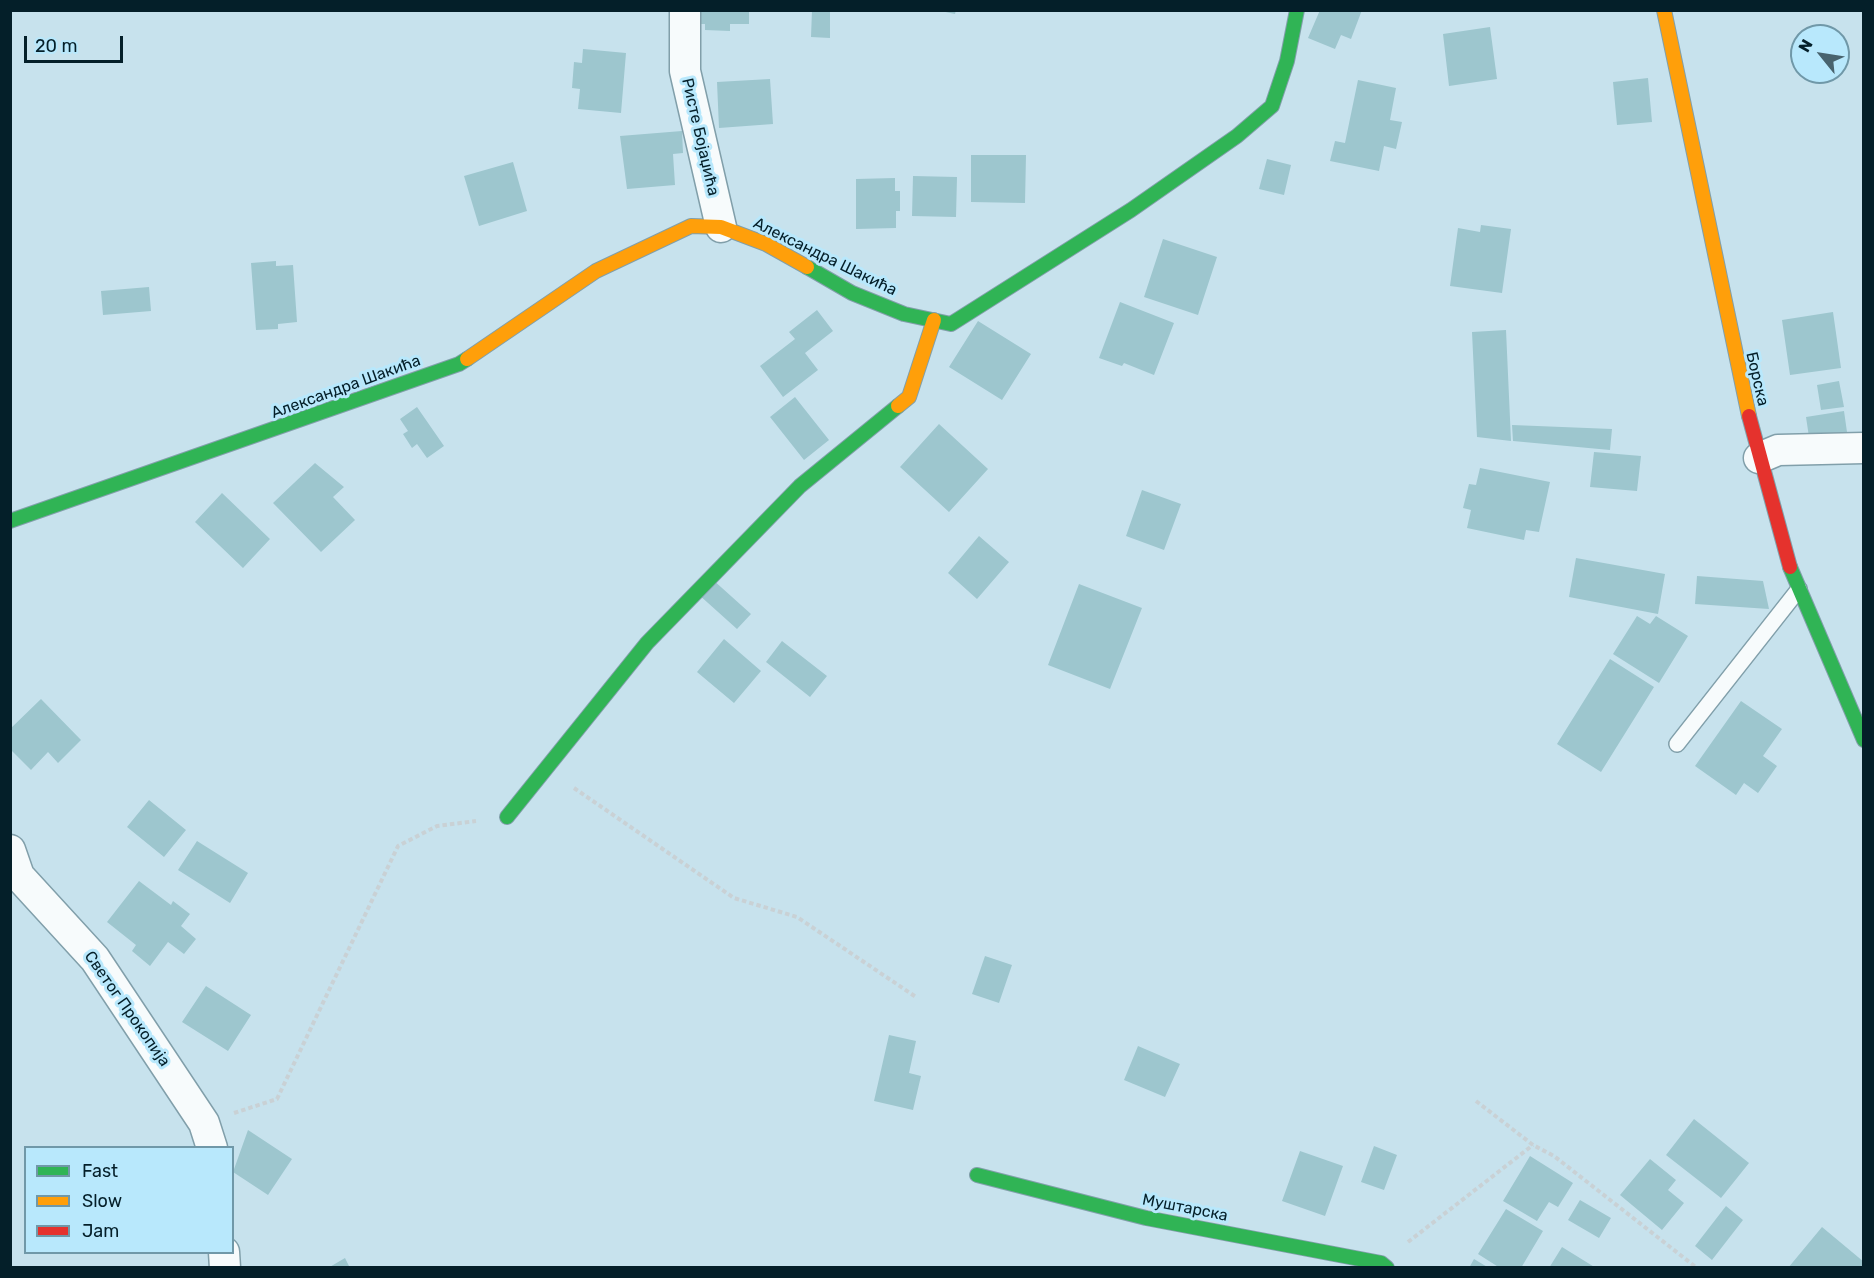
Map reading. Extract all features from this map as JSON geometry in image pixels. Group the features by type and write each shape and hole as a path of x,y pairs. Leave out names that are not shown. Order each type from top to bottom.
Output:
{"street":[{"name":"Ристе Бојаџића","path":"685,10 685,71 721,227"},
{"name":"Александра Шакића","path":"10,521 459,364 596,271 691,226 721,227 766,244 852,293 904,314 951,324 1131,210 1237,136 1272,106 1287,62 1297,10"},
{"name":"Борска","path":"1664,10 1741,383 1759,458 1787,560 1863,740"},
{"path":"507,816 647,643 800,486 909,397 934,320"},
{"path":"1759,458 1778,450 1863,448"},
{"name":"Светог Прокопија","path":"10,849 20,876 94,959 208,1135"},
{"name":"Муштарска","path":"977,1175 1146,1218 1384,1265"}],"lane":[{"path":"1677,744 1799,589"}],"path":[{"path":"546,768 734,898 797,917 916,998"},
{"path":"208,1135 277,1099 398,846 437,826 507,816"},
{"path":"1476,1101 1533,1144 1554,1156 1697,1268"},
{"path":"1384,1265 1533,1144"}],"building":[{"path":"689,10 749,10 749,24 730,24 730,31 705,30 705,24 689,24"},
{"path":"812,10 830,10 830,38 811,37"},
{"path":"936,10 956,10 955,14"},
{"path":"1320,10 1362,10 1351,39 1341,35 1335,49 1308,38"},
{"path":"1490,27 1497,79 1449,86 1443,34"},
{"path":"583,49 626,53 621,113 578,109 580,89 572,88 574,62 582,63"},
{"path":"1648,78 1652,122 1617,125 1613,82"},
{"path":"770,79 773,124 719,128 717,82"},
{"path":"1358,80 1396,88 1390,120 1402,122 1396,149 1384,146 1379,171 1330,161 1335,141 1345,143"},
{"path":"682,131 683,153 673,154 675,185 627,189 620,136"},
{"path":"971,155 1026,155 1025,203 971,202"},
{"path":"1267,159 1291,165 1284,195 1259,189"},
{"path":"513,162 527,211 479,226 464,176"},
{"path":"913,176 957,177 956,217 912,216"},
{"path":"895,178 895,191 900,191 900,211 896,211 896,228 856,229 856,179"},
{"path":"1481,225 1511,229 1502,293 1450,286 1458,228 1480,232"},
{"path":"1163,239 1217,257 1198,315 1144,297"},
{"path":"276,261 276,266 293,265 297,322 278,324 278,329 256,330 251,263"},
{"path":"149,287 151,311 103,315 101,291"},
{"path":"1120,302 1174,323 1154,375 1124,363 1122,366 1099,358"},
{"path":"817,310 833,331 805,353 818,370 783,397 760,366 795,339 789,332"},
{"path":"1833,312 1841,368 1790,375 1782,320"},
{"path":"978,321 1031,354 1002,400 949,367"},
{"path":"1506,330 1511,441 1477,437 1472,332"},
{"path":"1839,381 1844,407 1821,410 1817,385"},
{"path":"795,397 829,440 804,460 770,417"},
{"path":"417,407 444,446 427,458 417,444 412,448 403,434 408,431 400,419"},
{"path":"1844,411 1847,432 1809,437 1806,417"},
{"path":"939,424 988,469 949,512 900,467"},
{"path":"1512,425 1612,429 1610,450 1513,441"},
{"path":"1594,452 1641,456 1637,491 1590,487"},
{"path":"315,463 344,487 333,497 355,520 321,552 273,503"},
{"path":"1480,468 1550,482 1539,532 1526,530 1524,540 1467,528 1471,510 1463,508 1469,484 1476,485"},
{"path":"1142,490 1181,504 1164,550 1126,536"},
{"path":"222,493 270,539 243,568 195,522"},
{"path":"979,536 1009,562 977,599 948,573"},
{"path":"1576,558 1665,574 1658,614 1569,597"},
{"path":"1697,576 1763,581 1769,609 1695,604"},
{"path":"712,579 751,614 737,629 698,594"},
{"path":"1079,584 1142,608 1110,689 1048,665"},
{"path":"1637,616 1650,624 1656,616 1688,636 1659,683 1613,654"},
{"path":"724,639 761,671 734,703 697,672"},
{"path":"782,641 827,676 810,697 766,662"},
{"path":"1610,659 1654,687 1601,772 1557,744"},
{"path":"41,699 81,740 58,763 48,752 31,770 10,749 10,729"},
{"path":"1741,701 1782,729 1763,756 1777,766 1758,793 1744,783 1736,795 1695,766"},
{"path":"149,800 186,830 164,857 127,827"},
{"path":"197,841 248,873 230,903 178,870"},
{"path":"139,881 171,905 173,901 190,914 181,926 196,939 184,954 168,942 150,966 132,951 136,945 107,922"},
{"path":"985,956 1012,965 999,1003 972,994"},
{"path":"206,986 251,1015 228,1051 182,1022"},
{"path":"889,1035 916,1041 909,1073 921,1076 913,1110 874,1101"},
{"path":"1138,1046 1180,1064 1165,1097 1124,1080"},
{"path":"1694,1119 1749,1163 1721,1198 1666,1155"},
{"path":"248,1130 292,1159 268,1195 234,1173"},
{"path":"1374,1146 1397,1155 1384,1190 1361,1182"},
{"path":"1300,1151 1343,1166 1325,1216 1282,1201"},
{"path":"1530,1156 1573,1183 1558,1207 1549,1202 1537,1221 1503,1201"},
{"path":"1650,1159 1676,1180 1668,1190 1684,1203 1662,1230 1620,1195"},
{"path":"1580,1200 1611,1218 1599,1238 1568,1220"},
{"path":"1726,1206 1743,1220 1712,1260 1695,1246"},
{"path":"1506,1209 1543,1231 1521,1268 1500,1268 1478,1254"},
{"path":"1822,1227 1864,1262 1864,1268 1788,1268"},
{"path":"1562,1247 1596,1268 1549,1268"},
{"path":"345,1258 350,1268 328,1268"},
{"path":"1474,1259 1489,1268 1469,1268"}],"traffic: fast":[{"path":"807,267 852,293 904,314 951,324 1131,210 1237,136 1272,106 1287,61 1297,10"},
{"path":"10,521 459,364 467,359"},
{"path":"507,817 647,643 800,486 898,406"},
{"path":"1790,567 1864,740"},
{"path":"977,1175 1146,1218 1381,1263 1387,1268"}],"traffic: slow":[{"path":"1664,10 1749,416"},
{"path":"467,359 596,271 691,226 721,227 766,244 807,267"},
{"path":"898,406 909,397 934,320"}],"traffic: jam":[{"path":"1749,416 1790,567"}]}
